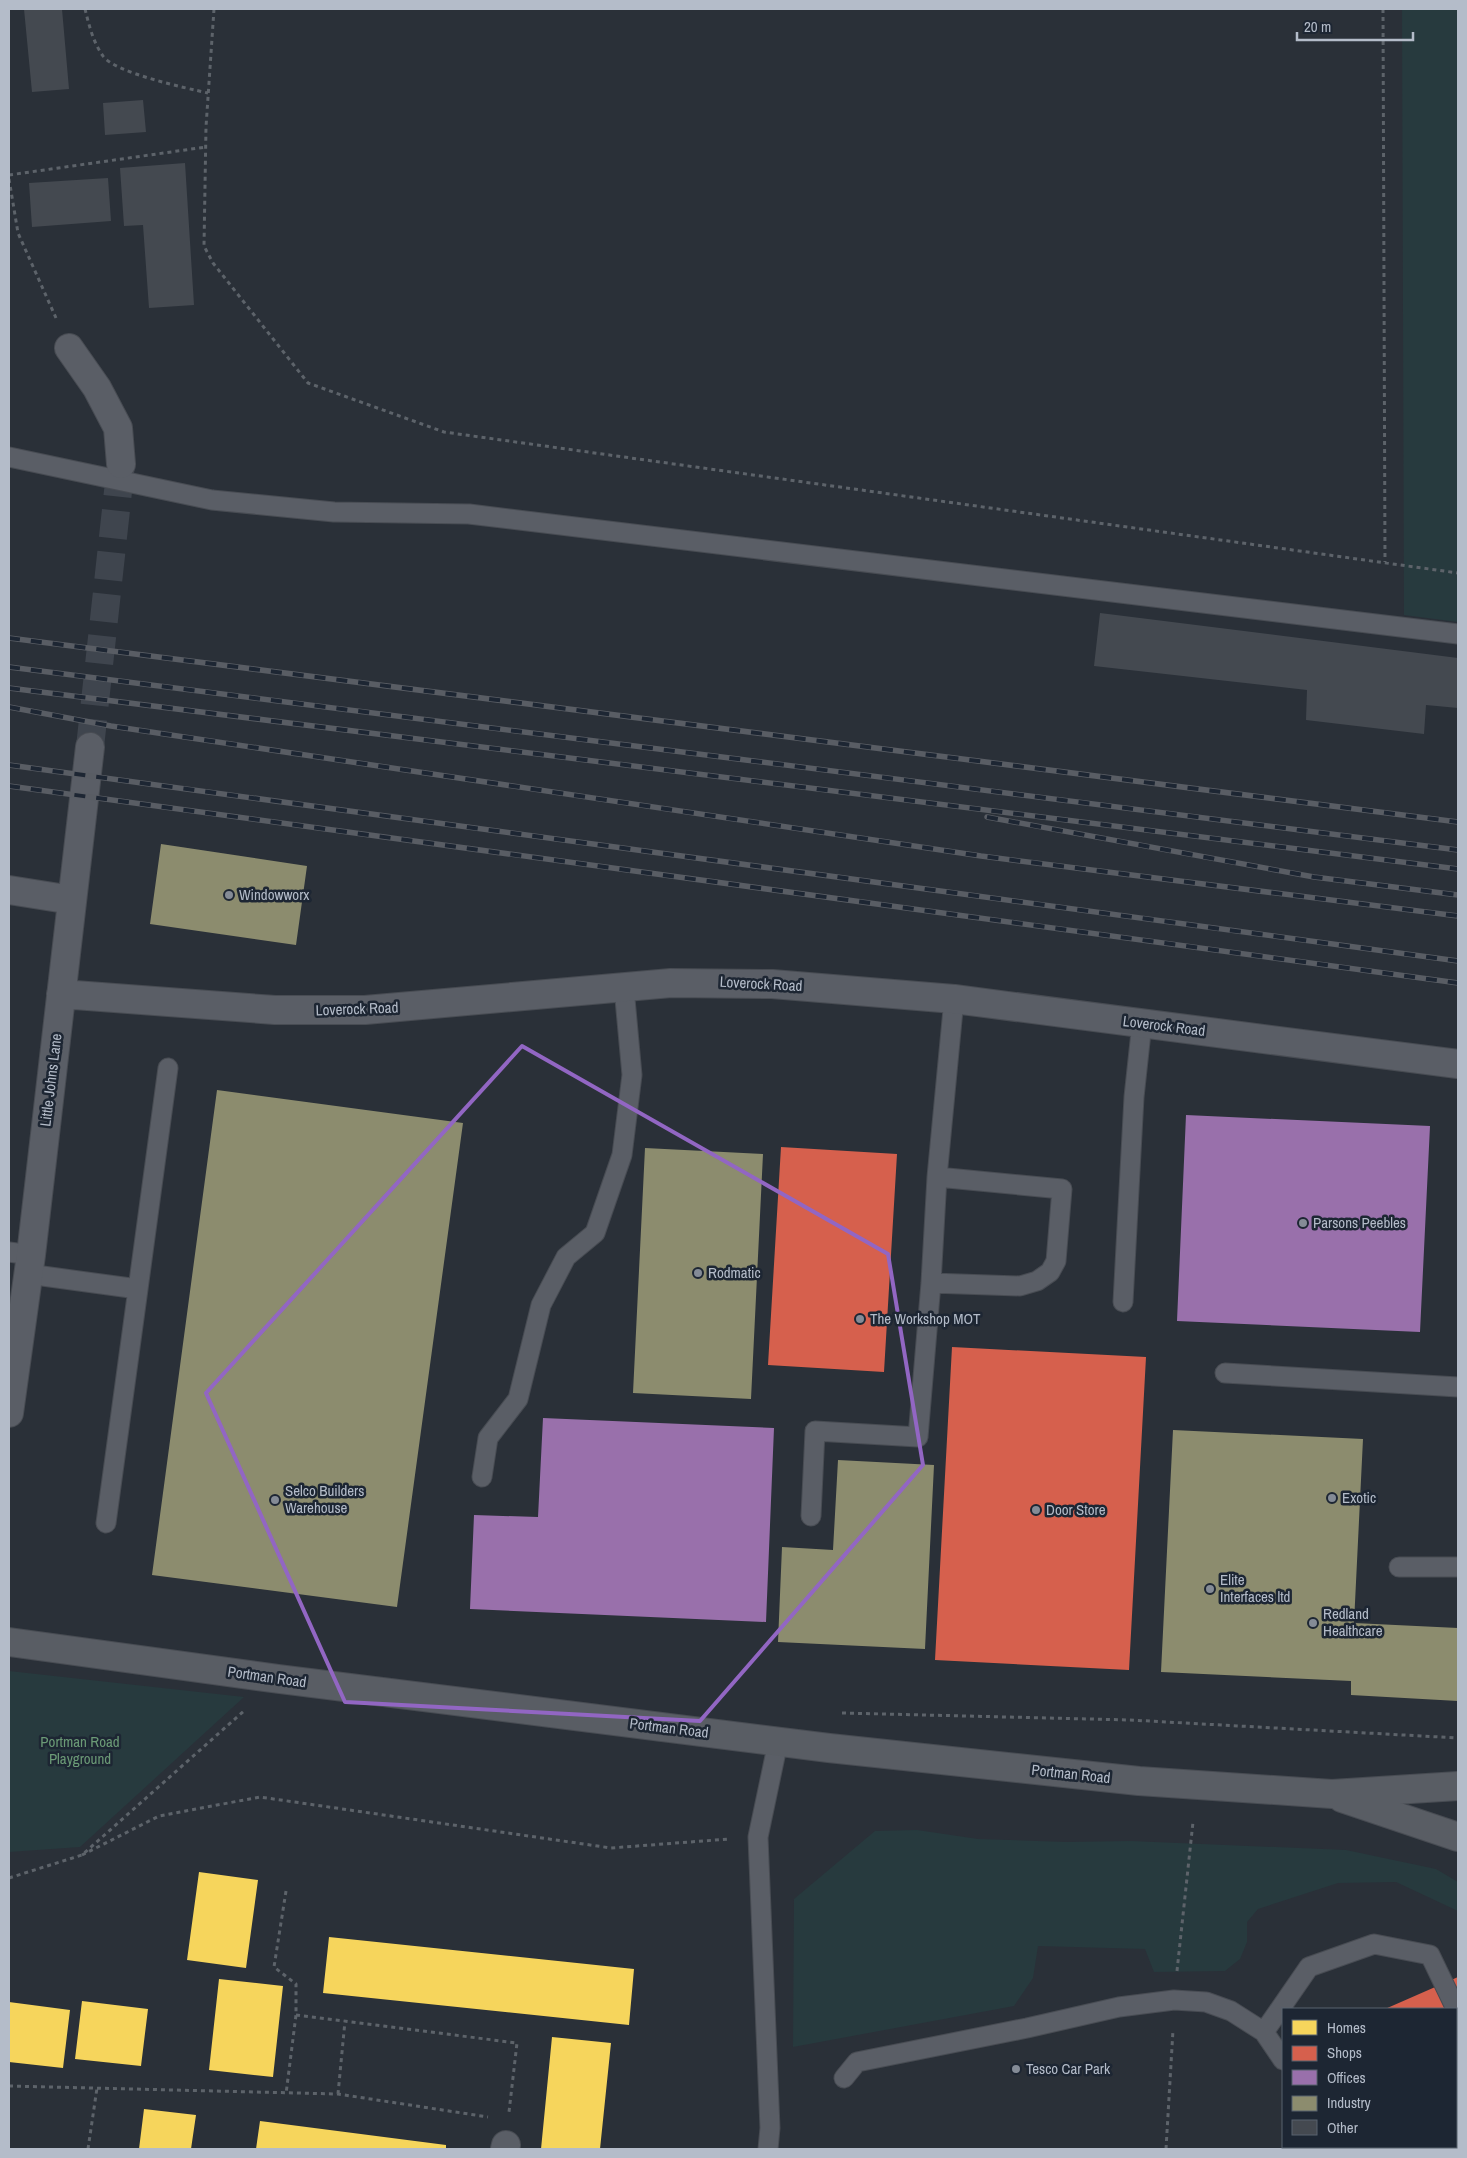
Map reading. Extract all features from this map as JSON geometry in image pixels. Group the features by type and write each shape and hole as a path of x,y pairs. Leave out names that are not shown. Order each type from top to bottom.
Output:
{"street":[{"path":"69,348 97,388 118,428 121,464"},
{"name":"Little Johns Lane","path":"9,1413 23,1260 61,994 90,748"},
{"path":"9,890 72,900"},
{"name":"Loverock Road","path":"61,994 275,1010 364,1010 671,983 772,984 954,999 1458,1064"},
{"name":"Portman Road","path":"9,1642 279,1679 778,1742 1139,1781 1332,1794 1458,1786"},
{"name":"Portman Road","path":"1332,1794 1458,1837"}],"lane":[{"path":"9,457 212,500 334,512 469,514 1458,634"},
{"path":"482,1477 488,1438 518,1399 541,1305 566,1257 595,1232 622,1155 632,1075 624,988"},
{"path":"811,1516 815,1431 918,1436 931,1283 937,1177 954,999"},
{"path":"1124,1302 1134,1097 1142,1023"},
{"path":"106,1523 168,1068"},
{"path":"931,1283 1020,1286 1038,1281 1050,1272 1056,1261 1062,1189 937,1177"},
{"path":"23,1260 138,1289"},
{"path":"1225,1373 1458,1387"},
{"path":"1399,1566 1458,1566"},
{"path":"768,2149 770,2128 758,1837 778,1742"},
{"path":"1264,2032 1309,1967 1374,1944 1430,1955 1456,2008"},
{"path":"844,2078 858,2062 1027,2028 1119,2007 1174,2000 1206,2002 1231,2012 1264,2032 1282,2059"}],"path":[{"path":"85,9 90,31 104,58 138,75 208,93"},
{"path":"214,9 208,93 204,246 213,263 308,383 444,432 1458,573"},
{"path":"1383,9 1384,562"},
{"path":"9,175 206,147"},
{"path":"9,179 18,233 69,348"},
{"path":"82,1855 279,1679"},
{"path":"835,1712 1130,1720 1458,1738"},
{"path":"9,1878 82,1855 159,1816 260,1797 611,1848 758,1837"},
{"path":"286,1891 274,1967 296,1984 296,2015 286,2094"},
{"path":"9,2086 338,2094 507,2138 517,2043 296,2015"},
{"path":"338,2094 346,2021"},
{"path":"88,2149 97,2088"}],"highlighted area":[{"path":"522,1046 888,1254 923,1465 700,1721 345,1702 206,1393"}],"green space":[{"path":"1402,9 1458,9 1458,622 1404,615"},
{"name":"Portman Road Playground","path":"9,1671 244,1697 80,1847 9,1852"},
{"path":"917,1830 978,1839 1066,1842 1131,1841 1346,1850 1436,1869 1458,1882 1458,1911 1396,1882 1338,1883 1258,1909 1247,1922 1247,1942 1240,1959 1225,1971 1154,1972 1145,1949 1038,1946 1033,1978 1014,2006 793,2047 794,1899 875,1831"}],"building: Homes":[{"path":"199,1872 258,1880 246,1968 187,1960"},
{"path":"329,1937 634,1969 629,2025 323,1993"},
{"path":"219,1979 283,1986 273,2077 209,2070"},
{"path":"82,2001 148,2009 141,2066 75,2059"},
{"path":"9,2002 70,2010 63,2068 9,2062"},
{"path":"552,2037 611,2043 600,2149 541,2149"},
{"path":"144,2109 196,2115 191,2149 139,2149"},
{"path":"260,2121 446,2145 446,2149 256,2149"}],"building: Shops":[{"path":"781,1147 897,1154 884,1372 768,1365"},
{"path":"952,1347 1146,1357 1129,1670 935,1660"},
{"path":"1458,1977 1458,2064 1457,2008 1387,2008"},
{"path":"1457,2144 1458,2149 1383,2149 1457,2148"}],"building: Offices":[{"name":"Parsons Peebles","path":"1186,1115 1430,1126 1420,1332 1177,1321"},
{"path":"543,1418 774,1428 766,1622 470,1609 474,1515 538,1517"}],"building: Industry":[{"name":"Windowworx","path":"161,844 307,866 296,945 150,924"},
{"path":"217,1090 463,1123 397,1607 152,1575"},
{"name":"Rodmatic","path":"645,1148 763,1154 751,1399 633,1393"},
{"path":"1173,1430 1363,1439 1354,1623 1458,1628 1458,1701 1351,1695 1351,1681 1161,1672"},
{"path":"838,1460 934,1465 925,1649 778,1642 782,1547 833,1550"}],"building: Other":[{"path":"24,9 62,9 69,89 32,92"},
{"path":"143,100 146,132 105,135 103,103"},
{"path":"185,163 194,305 149,308 143,225 124,226 120,168"},
{"path":"108,178 111,221 32,227 29,183"},
{"path":"1100,613 1458,658 1458,708 1426,705 1424,734 1306,720 1307,690 1094,666"}],"tunnel":[{"path":"90,747 121,464"}],"railway":[{"path":"9,638 1458,822"},
{"path":"9,667 1458,850"},
{"path":"9,688 1458,869"},
{"path":"9,707 111,726 981,856 1458,916"},
{"path":"9,765 1458,961"},
{"path":"9,786 1458,983"},
{"path":"987,817 1314,877 1458,895"}],"place":[{"name":"Windowworx","path":"229,895"},
{"name":"Parsons Peebles","path":"1303,1223"},
{"name":"Rodmatic","path":"698,1273"},
{"name":"The Workshop MOT","path":"860,1319"},
{"name":"Exotic","path":"1332,1498"},
{"name":"Selco Builders Warehouse","path":"275,1500"},
{"name":"Door Store","path":"1036,1510"},
{"name":"Elite Interfaces ltd","path":"1210,1589"},
{"name":"Redland Healthcare","path":"1313,1623"},
{"name":"Tesco Car Park","path":"1016,2069"}]}
